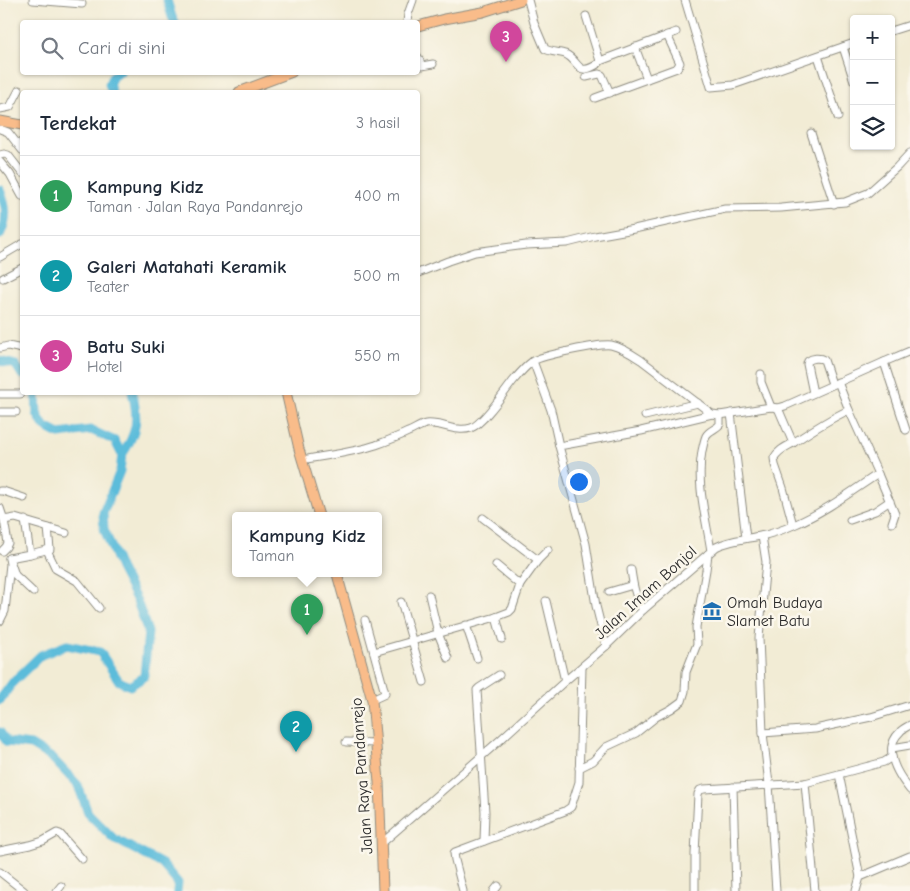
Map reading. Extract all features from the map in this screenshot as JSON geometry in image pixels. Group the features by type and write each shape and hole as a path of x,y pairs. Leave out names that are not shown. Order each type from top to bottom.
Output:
{"main road":[{"path":"420,25 483,12 521,0"},
{"path":"244,90 284,75"},
{"path":"0,121 20,125"},
{"path":"287,395 298,447 318,512"},
{"name":"Jalan Raya Pandanrejo","path":"337,577 372,700 379,782 384,891"}],"street":[{"path":"33,0 82,4"},
{"path":"407,20 413,0"},
{"path":"528,0 534,23 545,49 566,55 581,69 588,69 600,61 676,32"},
{"path":"685,0 711,87 733,85 850,44"},
{"path":"586,16 600,61"},
{"path":"895,30 910,25"},
{"path":"595,98 677,68 680,63 668,35"},
{"path":"635,47 648,79"},
{"path":"843,47 850,69"},
{"path":"818,56 838,117"},
{"path":"420,61 422,66 433,64"},
{"path":"586,77 602,75 610,93"},
{"path":"0,109 10,107 20,90"},
{"path":"0,130 8,132 20,147"},
{"path":"811,133 834,204"},
{"path":"420,272 475,252 526,245 567,243 726,209 781,208 845,202 868,193 910,153"},
{"path":"0,155 4,154 9,157 20,171"},
{"path":"0,162 6,167 20,192"},
{"path":"0,257 20,245"},
{"path":"3,278 20,269"},
{"path":"302,460 359,450 379,444 426,424 470,429 488,412 515,379 533,361 608,344 642,360 698,404 716,415 720,424 718,428 712,430 706,436 700,467 702,502 709,552 696,628 696,644 686,672 685,691 682,701 656,716 636,733 606,747 593,761 580,768"},
{"path":"0,348 8,346 20,349"},
{"path":"559,446 716,415 775,407 813,393 910,351"},
{"path":"813,393 807,364 811,359 819,358 824,360 890,501 895,514 892,523"},
{"path":"533,361 551,410 586,544 596,606 606,646"},
{"path":"884,362 906,430"},
{"path":"761,374 761,382 793,443"},
{"path":"0,394 20,394"},
{"path":"645,416 698,404"},
{"path":"793,525 774,458 779,452 830,419 848,410"},
{"path":"0,412 16,412"},
{"path":"731,413 746,538"},
{"name":"Jalan Imam Bonjol","path":"382,843 606,646 709,552 721,544 762,536 793,525 827,508 878,474"},
{"path":"0,491 24,498"},
{"path":"850,520 875,511 890,501"},
{"path":"0,508 8,543 1,550 12,564 15,575 33,592"},
{"path":"4,520 15,518 25,520 66,533"},
{"path":"484,518 538,560"},
{"path":"25,520 30,554"},
{"path":"9,560 50,548 48,528"},
{"path":"762,536 766,562 759,638 763,733 770,784 776,891"},
{"path":"47,550 56,569 75,580 99,608"},
{"path":"374,652 496,617 511,610 520,585 538,560 548,550"},
{"path":"1,619 5,611 3,596 9,560"},
{"path":"496,566 520,585"},
{"path":"631,570 637,599 644,610"},
{"path":"609,592 633,586"},
{"path":"429,596 438,633 448,658"},
{"path":"546,601 564,681"},
{"path":"401,602 424,682"},
{"path":"496,617 502,639"},
{"path":"365,620 385,693 383,696 372,700"},
{"path":"466,625 477,658"},
{"path":"463,891 454,853 568,810 572,804 578,787 580,768 582,667"},
{"path":"484,841 485,812 477,690 500,675"},
{"path":"763,733 815,729 871,717 910,705"},
{"path":"910,725 900,731 894,740 892,748 896,769 910,790"},
{"path":"346,742 375,742"},
{"path":"892,748 910,745"},
{"path":"695,891 695,854 699,792 701,789 805,783 884,762 892,756"},
{"path":"839,774 860,877 856,891"},
{"path":"805,783 815,891"},
{"path":"733,787 736,891"},
{"path":"0,851 30,845 58,834 82,859"},
{"path":"860,877 910,856"},
{"path":"0,872 24,891"}],"waterway":[{"path":"167,0 174,20"},
{"path":"111,90 109,84 115,75"},
{"path":"0,190 6,212 0,235"},
{"path":"0,361 16,365 20,372"},
{"path":"0,700 13,682 41,655 67,645 100,652 119,681 130,686 144,677 148,632 137,601 120,568 104,529 103,513 120,471 122,455 115,441 91,430 59,434 44,426 37,414 36,395"},
{"path":"122,455 134,433 136,410 133,395"},
{"path":"0,732 7,742 31,745 52,758 78,785 88,813 113,838 162,864 178,883 177,891"}],"place":[{"name":"Batu Suki","path":"506,62"},
{"name":"Omah Budaya Slamet Batu","path":"712,611"},
{"name":"Kampung Kidz","path":"307,635"},
{"name":"Galeri Matahati Keramik","path":"296,752"}]}
